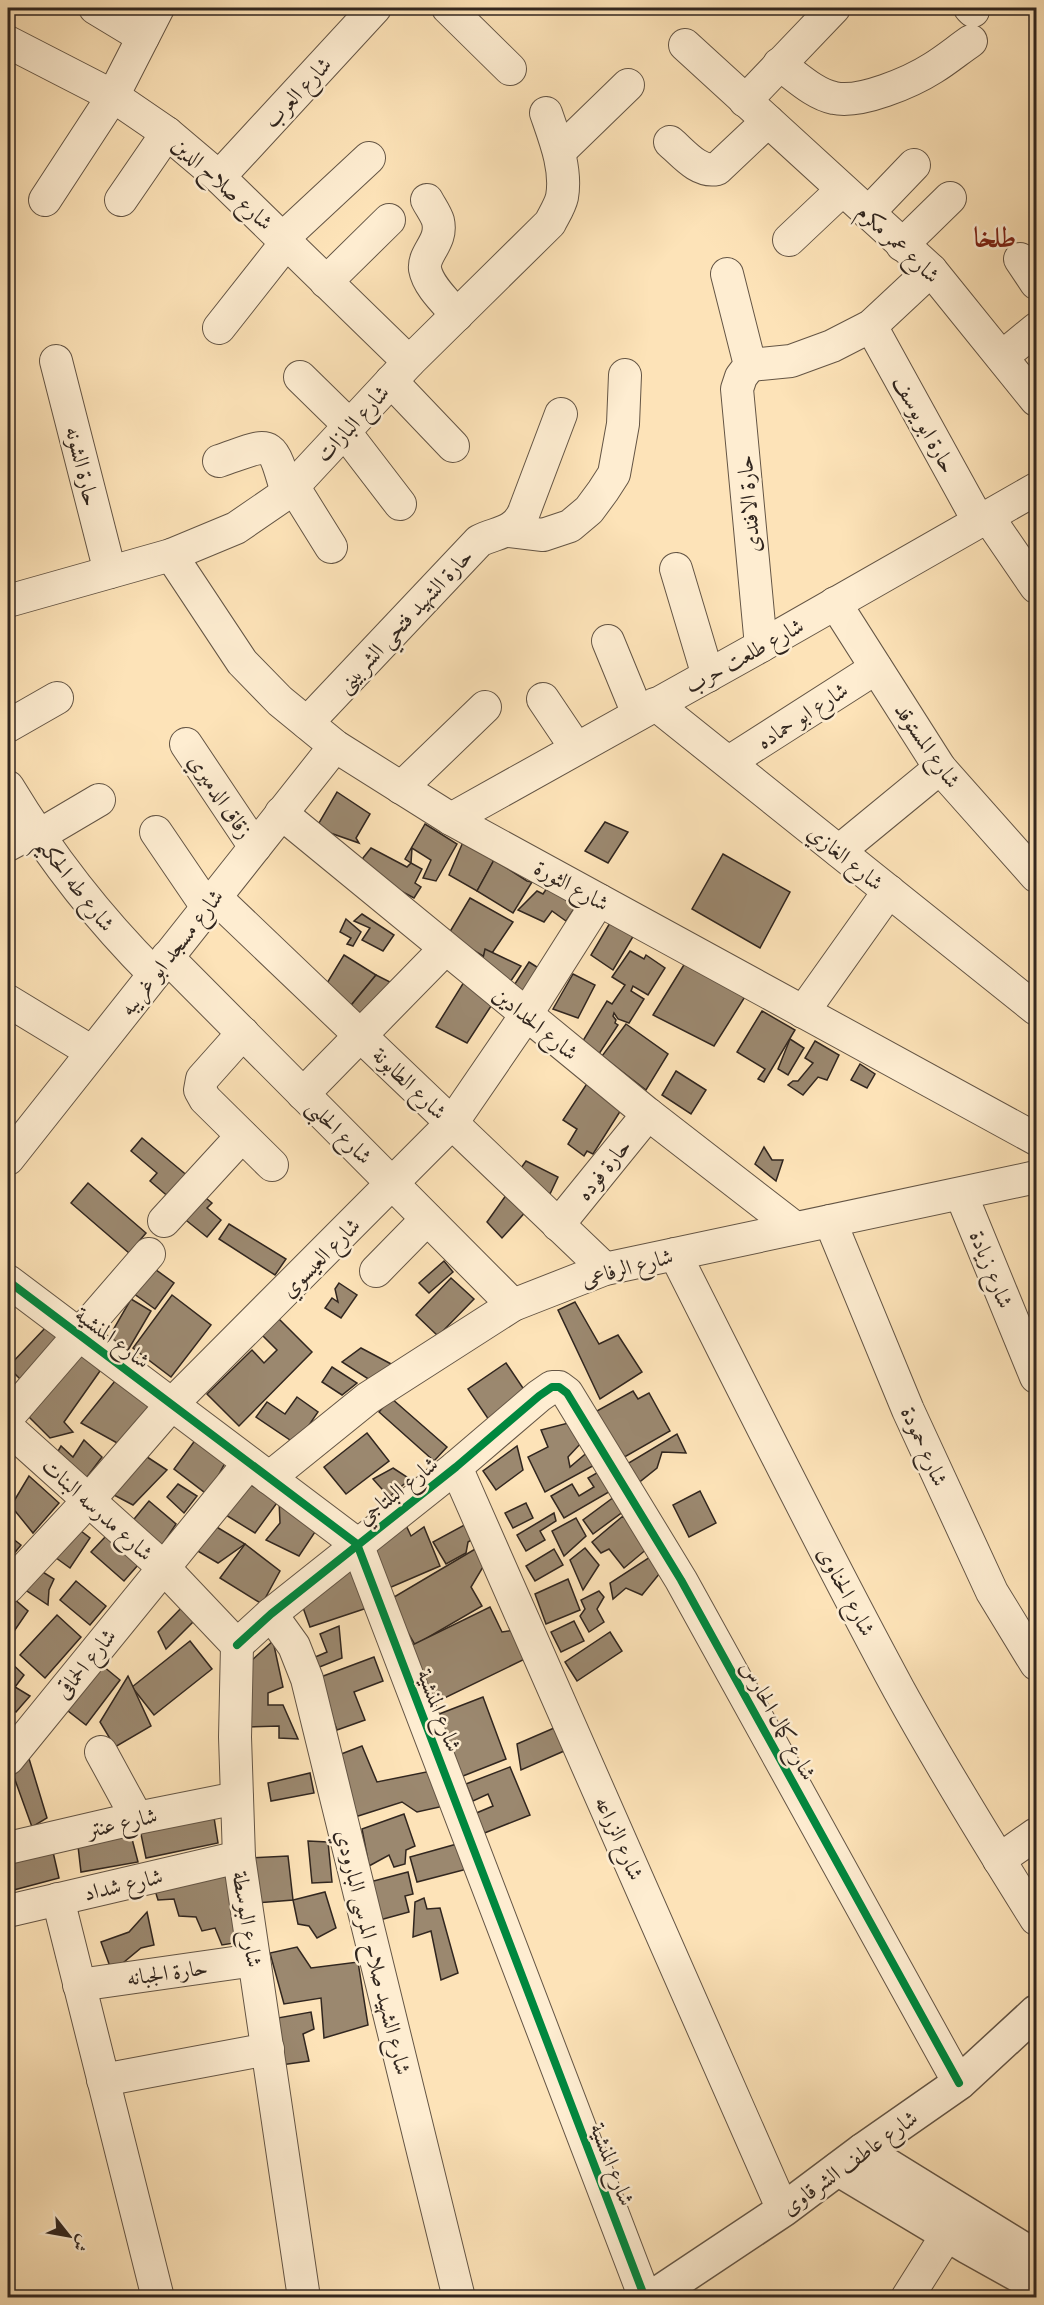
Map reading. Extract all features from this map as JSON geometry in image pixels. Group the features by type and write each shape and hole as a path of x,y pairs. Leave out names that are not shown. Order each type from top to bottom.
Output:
{"street":[{"path":"95,8 143,37"},
{"path":"45,200 113,96 158,8"},
{"name":"شارع العرب","path":"219,177 375,8"},
{"path":"448,8 510,69"},
{"path":"670,142 700,168 717,169 757,111 779,64 834,8"},
{"path":"779,64 816,90 833,98 853,100 890,88 933,68 971,20"},
{"name":"شارع صلاح الدين","path":"8,42 113,96 167,133 219,177 326,282 400,371 453,446"},
{"name":"شارع عمر مكرم","path":"685,45 931,270 1036,400"},
{"path":"560,151 628,85"},
{"name":"شارع البازات","path":"8,601 171,555 236,528 290,489 400,371 550,223 562,198 560,151 546,113"},
{"path":"121,200 167,133"},
{"path":"219,328 285,240 369,158"},
{"path":"868,213 914,165"},
{"path":"789,240 842,190"},
{"path":"902,245 950,198"},
{"path":"427,200 438,220 438,232 437,242 429,253 424,267 428,280 457,315"},
{"path":"326,282 388,220"},
{"path":"727,274 750,365 791,361 832,346 871,326 931,270"},
{"name":"حارة ابو يوسف","path":"871,326 984,519 1036,587"},
{"path":"1002,357 1036,329"},
{"name":"حارة الشونه","path":"56,361 111,572"},
{"name":"حارة الافندى","path":"750,365 741,377 737,389 761,646"},
{"name":"حارة الشهيد فتحي الشربينى","path":"307,723 479,541 500,532 509,531 543,535 570,526 589,510 614,474 623,424 625,375"},
{"path":"300,377 347,429 400,504"},
{"path":"509,531 521,520 561,414"},
{"path":"219,461 261,447 266,448 277,458 290,489 332,547"},
{"name":"شارع طلعت حرب","path":"451,819 1036,491"},
{"name":"شارع الثورة","path":"171,555 242,662 280,701 335,746 451,819 1036,1138"},
{"path":"676,569 708,676"},
{"name":"شارع المستوقد","path":"835,603 940,768 1036,876"},
{"path":"608,641 647,709"},
{"name":"شارع ابو حماده","path":"729,762 876,668"},
{"path":"8,726 57,698"},
{"path":"543,699 576,748"},
{"path":"401,788 485,707"},
{"name":"شارع الغازي","path":"647,709 729,762 1036,1008"},
{"name":"زقاق الدميري","path":"186,744 255,847"},
{"name":"شارع مسجد ابو غريبه","path":"8,1159 335,746"},
{"path":"839,851 940,768"},
{"name":"شارع طه الحكيم","path":"8,787 27,838 84,897 119,939 161,965"},
{"path":"27,838 99,800"},
{"name":"شارع الحدادين","path":"281,813 648,1114 795,1228"},
{"name":"شارع الطابونة","path":"156,832 211,902 359,1035 605,1269"},
{"path":"803,1012 889,891"},
{"name":"شارع العيسوي","path":"8,1587 88,1501 172,1404 452,1123 526,1015 599,900"},
{"path":"303,1094 445,949"},
{"name":"شارع الحلبى","path":"161,965 243,1033 513,1305"},
{"path":"8,1000 92,1052"},
{"path":"243,1033 202,1079 200,1090 205,1100 272,1165"},
{"name":"حارة فوده","path":"558,1225 648,1114"},
{"path":"164,1221 242,1136"},
{"name":"شارع الرفاعى","path":"259,1471 513,1305 605,1269 1036,1177"},
{"name":"شارع زيادة","path":"962,1194 1036,1377"},
{"path":"376,1271 427,1219"},
{"name":"شارع حمودة","path":"830,1221 908,1410 992,1592 1036,1664"},
{"path":"8,1417 149,1254"},
{"name":"شارع الحناوى","path":"675,1254 824,1549 900,1691 1036,1919"},
{"name":"شارع المنشية","path":"8,1281 357,1544 645,2298"},
{"name":"شارع البلتاجي","path":"237,1645 271,1614 456,1467 552,1387"},
{"name":"شارع كمال الحارس","path":"552,1387 559,1387 567,1393 681,1581 959,2084"},
{"name":"شارع مدرسه البنات","path":"8,1428 163,1567"},
{"name":"شارع الزراعه","path":"456,1467 783,2210"},
{"name":"شارع الحماقى","path":"8,1759 163,1567 259,1471"},
{"path":"163,1567 237,1645"},
{"name":"شارع الشهيد صلاح المرسى البارودي","path":"271,1614 294,1646 307,1679 459,2298"},
{"name":"شارع البوسطة","path":"237,1645 235,1737 239,1857 268,2049 295,2295"},
{"path":"101,1752 136,1818"},
{"name":"شارع عنتر","path":"8,1848 136,1818 237,1798"},
{"path":"999,1860 1036,1834"},
{"name":"شارع شداد","path":"8,1911 239,1857"},
{"path":"58,1899 158,2298"},
{"name":"حارة الجبانه","path":"79,1985 254,1960"},
{"name":"شارع عاطف الشرقاوى","path":"651,2298 783,2210 959,2084 1036,2012"},
{"path":"103,2080 268,2049"},
{"path":"850,2160 948,2234 1036,2285"},
{"path":"850,2160 1036,2257"},
{"path":"908,2298 948,2234"}],"building":[{"path":"337,792 370,814 356,838 359,843 316,828"},
{"path":"605,822 628,832 608,863 585,851"},
{"path":"425,824 457,844 436,881 423,878 431,860 412,848 411,863 405,859"},
{"path":"463,842 494,860 477,891 449,875"},
{"path":"371,848 407,867 411,863 422,869 415,883 421,887 414,898 367,873 363,858"},
{"path":"723,854 790,892 760,948 692,909"},
{"path":"494,860 532,882 513,913 477,891"},
{"path":"547,888 568,901 574,909 566,921 552,911 544,922 518,910 537,891 543,894"},
{"path":"470,898 513,922 488,959 448,935"},
{"path":"362,914 394,935 383,951 362,940 370,928 354,921"},
{"path":"614,916 637,930 613,970 591,955"},
{"path":"346,919 361,932 353,946 347,944 351,938 340,932"},
{"path":"485,949 521,966 504,991 479,976"},
{"path":"630,951 644,959 646,955 665,968 648,995 633,986 631,991 644,999 629,1023 618,1019 614,1013 615,1023 618,1025 595,1060 578,1049 607,1001 612,1004 625,985 612,977"},
{"path":"344,955 376,975 348,1009 324,988"},
{"path":"687,960 753,984 714,1046 653,1015"},
{"path":"529,962 551,976 529,1001 511,990"},
{"path":"573,974 595,985 578,1018 553,1009"},
{"path":"376,975 390,982 361,1022 348,1009"},
{"path":"464,982 495,1000 467,1043 436,1027"},
{"path":"762,1011 795,1030 764,1082 758,1079 765,1069 737,1052"},
{"path":"626,1024 668,1054 646,1090 602,1056"},
{"path":"790,1039 804,1048 788,1075 778,1069"},
{"path":"815,1041 839,1055 827,1080 818,1077 803,1095 788,1085 793,1081 798,1081 813,1063 805,1058"},
{"path":"860,1064 875,1074 867,1088 851,1080"},
{"path":"676,1071 706,1090 691,1114 662,1095"},
{"path":"592,1076 628,1099 593,1154 587,1151 584,1156 568,1144 577,1129 563,1120"},
{"path":"142,1138 189,1177 171,1199 150,1181 157,1173 131,1151"},
{"path":"764,1147 772,1160 783,1160 776,1181 755,1164"},
{"path":"526,1161 558,1177 550,1194 516,1175"},
{"path":"88,1183 146,1233 129,1253 71,1203"},
{"path":"509,1191 529,1208 502,1238 487,1222"},
{"path":"201,1194 212,1203 207,1208 221,1220 207,1237 182,1217"},
{"path":"229,1224 286,1259 275,1275 219,1239"},
{"path":"444,1261 453,1272 429,1293 419,1283"},
{"path":"152,1267 174,1283 155,1309 133,1293"},
{"path":"451,1278 474,1299 438,1336 416,1315"},
{"path":"339,1283 357,1295 341,1318 325,1308 332,1298 338,1302 335,1289"},
{"path":"172,1295 211,1325 171,1377 133,1348"},
{"path":"131,1299 151,1311 124,1357 115,1352 120,1344 109,1337"},
{"path":"575,1302 599,1344 618,1335 642,1372 600,1399 558,1310"},
{"path":"278,1318 312,1352 239,1426 207,1394 252,1350 264,1363 277,1350 262,1335"},
{"path":"48,1325 60,1335 20,1379 8,1367"},
{"path":"361,1348 393,1365 373,1382 342,1362"},
{"path":"82,1352 100,1371 64,1422 73,1432 50,1438 29,1417"},
{"path":"506,1363 527,1394 489,1420 468,1389"},
{"path":"332,1367 357,1383 342,1395 322,1382"},
{"path":"115,1381 150,1405 119,1444 81,1423"},
{"path":"633,1391 638,1399 649,1393 670,1431 621,1459 595,1412"},
{"path":"297,1397 318,1412 296,1444 256,1417 267,1402 285,1414"},
{"path":"391,1398 447,1447 434,1461 379,1412"},
{"path":"572,1422 583,1441 568,1457 570,1467 590,1450 600,1462 545,1492 528,1457 548,1447 541,1430"},
{"path":"367,1433 389,1461 346,1494 324,1467"},
{"path":"677,1434 686,1453 662,1452 657,1468 637,1484 627,1464"},
{"path":"196,1439 227,1459 208,1495 174,1469"},
{"path":"84,1440 102,1457 84,1481 54,1458 61,1446 73,1457"},
{"path":"517,1446 523,1470 496,1490 483,1471"},
{"path":"141,1453 167,1470 133,1505 112,1494"},
{"path":"393,1468 410,1479 389,1497 373,1479"},
{"path":"602,1470 614,1489 564,1518 551,1496 572,1484 579,1496 594,1487 588,1478"},
{"path":"29,1476 59,1503 33,1533 11,1506"},
{"path":"247,1483 279,1500 255,1533 221,1512"},
{"path":"178,1484 197,1496 184,1513 167,1497"},
{"path":"700,1491 716,1523 689,1537 673,1505"},
{"path":"614,1497 624,1511 593,1534 583,1520"},
{"path":"279,1500 317,1529 299,1556 266,1540 280,1523"},
{"path":"149,1501 176,1524 158,1551 130,1524"},
{"path":"526,1503 533,1518 513,1528 505,1513"},
{"path":"554,1513 556,1521 540,1531 545,1540 526,1551 517,1535"},
{"path":"623,1516 648,1548 624,1568 609,1549 601,1553 592,1542"},
{"path":"576,1518 586,1536 564,1556 552,1531"},
{"path":"404,1521 411,1536 424,1527 440,1566 389,1588 372,1547"},
{"path":"470,1522 478,1536 468,1542 466,1553 446,1564 433,1542"},
{"path":"215,1526 245,1544 218,1563 196,1550"},
{"path":"77,1528 90,1538 70,1568 52,1555"},
{"path":"8,1535 21,1545 8,1561"},
{"path":"106,1536 138,1565 124,1581 91,1552"},
{"path":"245,1544 280,1571 262,1604 220,1578"},
{"path":"482,1545 486,1562 471,1587 482,1606 415,1645 389,1600"},
{"path":"585,1548 599,1565 583,1590 570,1560"},
{"path":"554,1549 563,1565 535,1581 526,1566"},
{"path":"650,1557 660,1573 642,1595 626,1588 613,1599 610,1583"},
{"path":"356,1564 370,1607 310,1627 301,1602"},
{"path":"38,1569 54,1579 49,1590 48,1605 21,1587"},
{"path":"568,1579 580,1610 546,1624 535,1594"},
{"path":"76,1581 106,1606 90,1625 60,1600"},
{"path":"599,1591 604,1597 597,1609 604,1622 589,1632 580,1616 585,1609 581,1600"},
{"path":"13,1598 28,1611 8,1640 8,1603"},
{"path":"185,1604 198,1617 166,1649 158,1632"},
{"path":"490,1607 502,1632 514,1630 527,1658 430,1705 404,1649"},
{"path":"57,1615 81,1637 45,1678 20,1655"},
{"path":"574,1621 584,1641 561,1652 551,1632"},
{"path":"339,1626 342,1658 317,1668 313,1658 327,1652 320,1634"},
{"path":"610,1632 622,1651 577,1681 565,1662"},
{"path":"190,1641 212,1669 154,1715 132,1687"},
{"path":"273,1641 283,1687 268,1693 268,1705 283,1705 298,1739 279,1738 279,1726 244,1727 251,1661"},
{"path":"374,1657 383,1681 354,1692 365,1720 337,1730 318,1678"},
{"path":"8,1660 24,1675 15,1687 30,1696 16,1712 8,1706"},
{"path":"98,1662 120,1680 86,1725 63,1707"},
{"path":"128,1676 151,1726 115,1747 100,1722"},
{"path":"483,1697 506,1759 458,1778 434,1716"},
{"path":"554,1728 564,1751 521,1770 517,1744"},
{"path":"362,1746 377,1782 431,1771 444,1806 417,1812 402,1802 355,1817 336,1756"},
{"path":"27,1752 47,1818 32,1827 10,1766"},
{"path":"510,1767 530,1815 482,1834 474,1814 493,1806 488,1794 473,1801 466,1784"},
{"path":"310,1773 314,1793 271,1801 268,1783"},
{"path":"213,1811 218,1843 146,1858 141,1834 131,1835 138,1862 81,1872 78,1846"},
{"path":"404,1814 415,1846 406,1850 405,1864 394,1867 389,1855 369,1866 362,1829"},
{"path":"308,1841 328,1842 332,1882 312,1883"},
{"path":"464,1842 471,1868 417,1882 410,1857"},
{"path":"53,1852 59,1878 10,1891 8,1864"},
{"path":"288,1856 293,1900 256,1903 250,1858"},
{"path":"408,1872 413,1894 405,1896 409,1912 376,1921 366,1883"},
{"path":"228,1876 240,1942 222,1945 215,1928 202,1931 196,1917 179,1916 174,1899 158,1900 153,1884"},
{"path":"325,1892 336,1928 317,1938 309,1926 298,1924 293,1900"},
{"path":"424,1898 427,1909 440,1908 458,1973 441,1980 431,1931 413,1937 415,1902"},
{"path":"147,1912 154,1945 141,1948 112,1972 101,1942 129,1932"},
{"path":"297,1947 311,1968 358,1962 368,2025 324,2038 321,1998 284,2004 270,1953"},
{"path":"311,2012 314,2029 303,2034 309,2061 281,2065 272,2019"}],"cycle path":[{"path":"8,1281 357,1544 645,2298"},
{"path":"237,1645 271,1614 456,1467 539,1396 552,1387 559,1387 567,1393 681,1580 959,2083"}],"district":[{"name":"طلخا","path":"995,237"}]}
